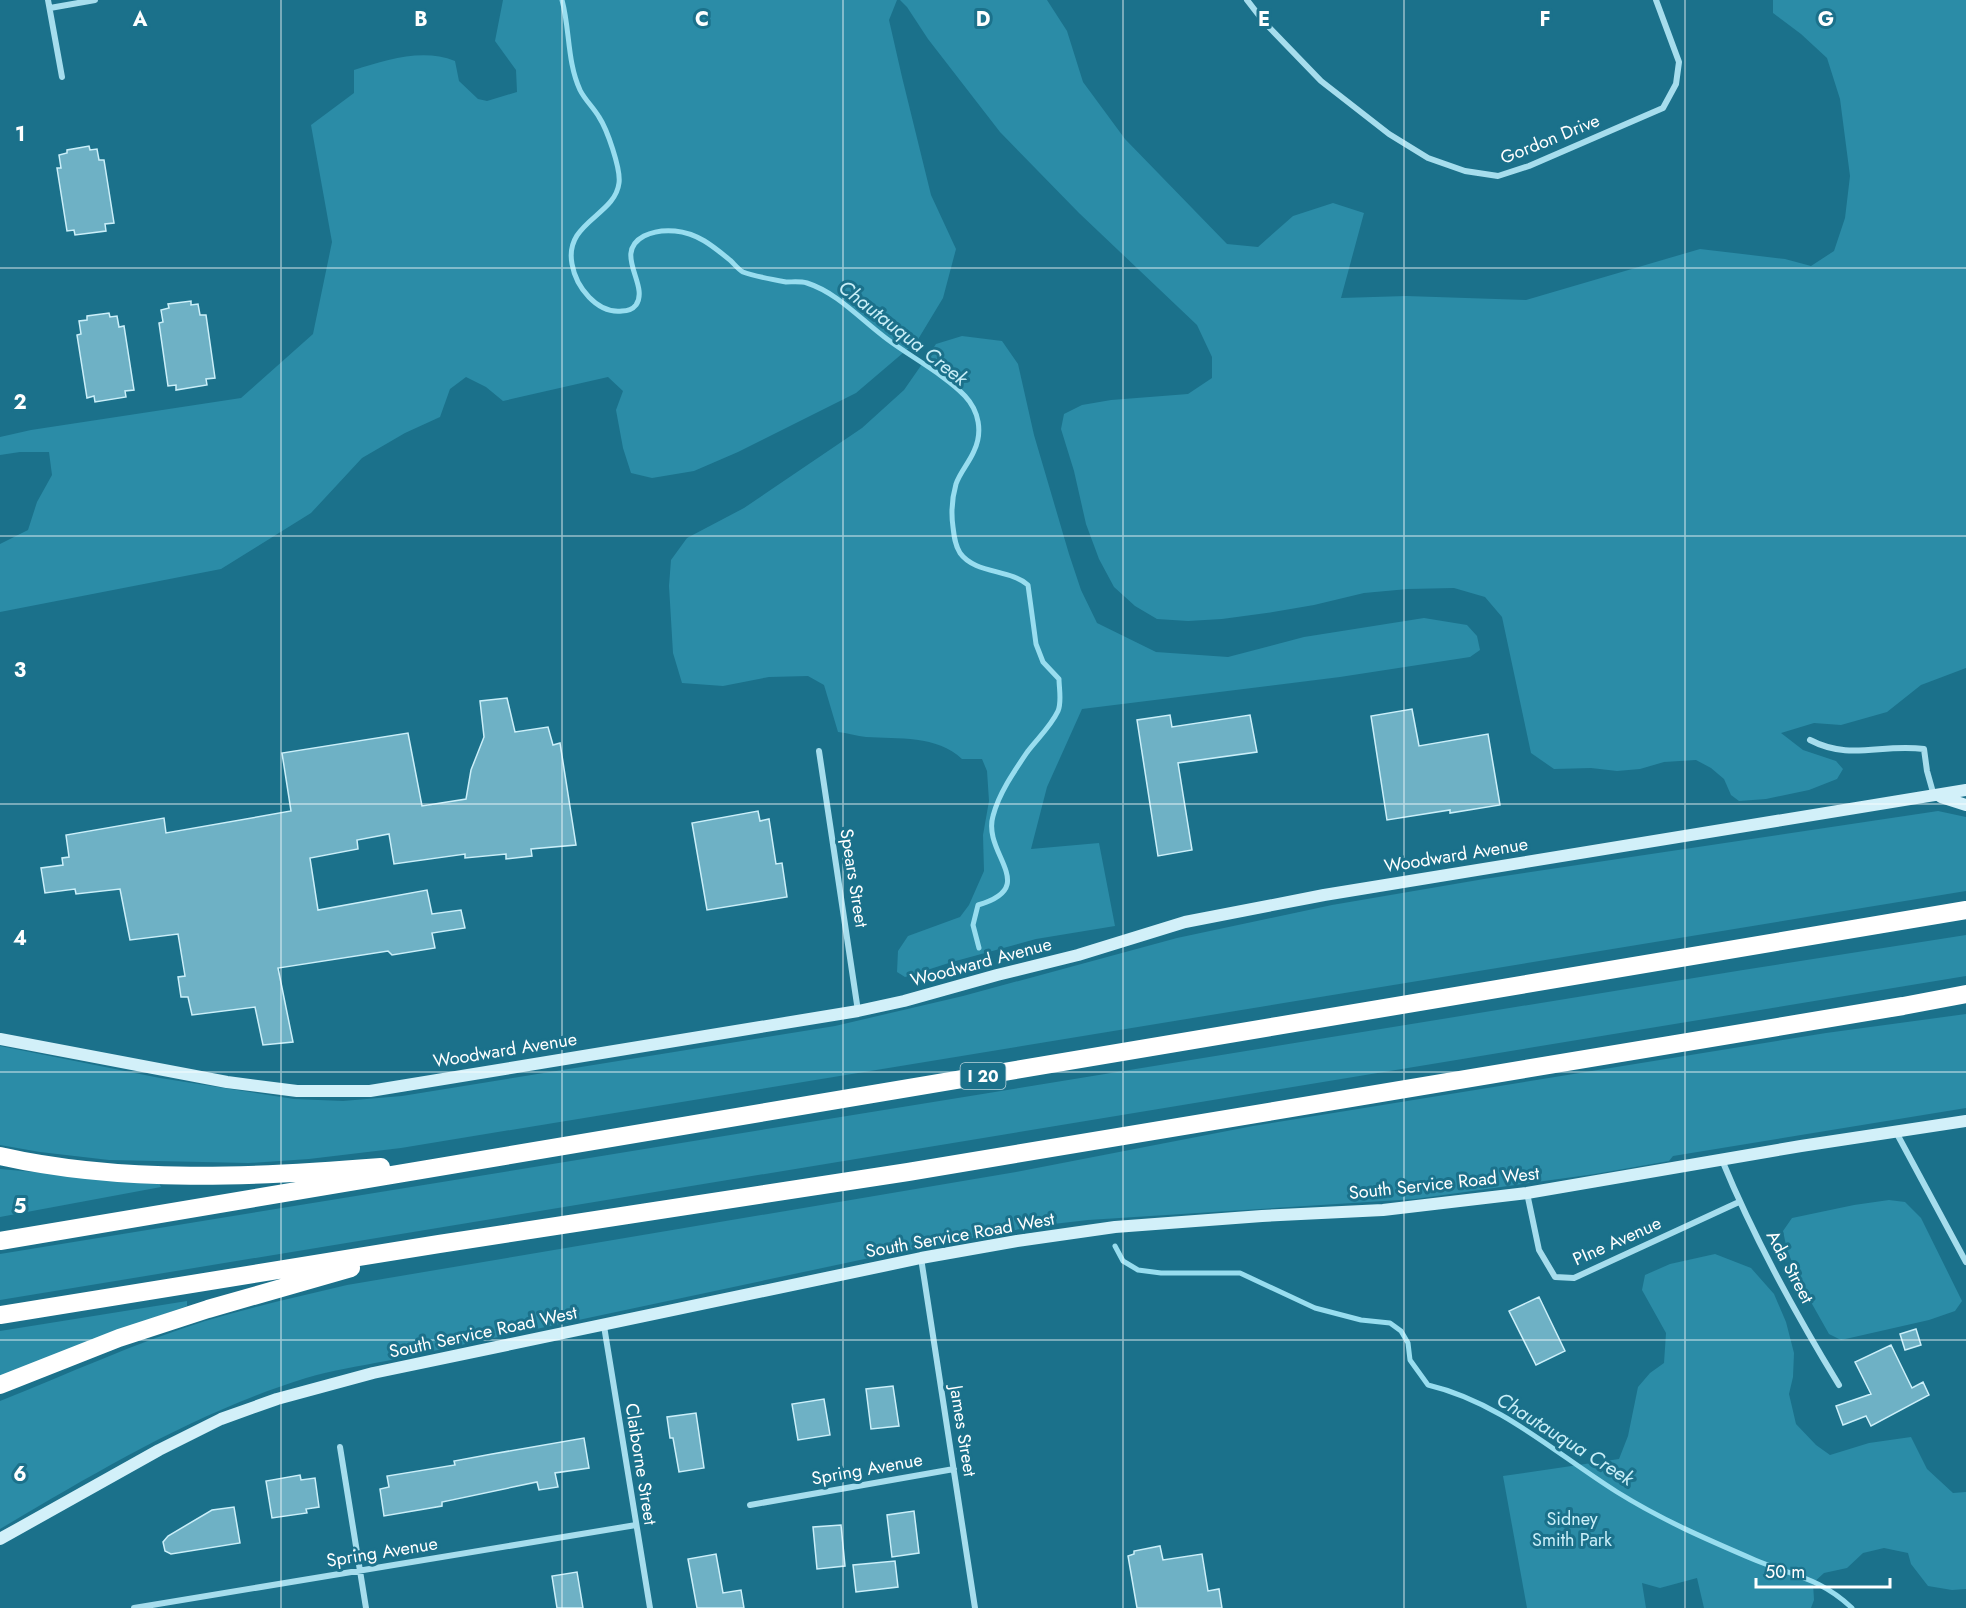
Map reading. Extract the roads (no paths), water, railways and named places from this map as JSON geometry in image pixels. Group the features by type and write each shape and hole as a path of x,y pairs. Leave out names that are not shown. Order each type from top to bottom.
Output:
{"highway":[{"name":"I 20","path":"0,1241 1966,909"},
{"path":"0,1315 439,1244 908,1172 1966,994"},
{"path":"0,1156 106,1172 213,1175 309,1173 500,1158"},
{"path":"0,1385 118,1338 439,1244"}],"main road":[{"name":"Woodward Avenue","path":"0,1039 227,1082 297,1091 370,1090 858,1011 1078,955 1185,922 1335,893 1966,790"},
{"path":"1934,796 1966,804"},
{"name":"South Service Road West","path":"0,1539 159,1450 221,1419 277,1399 373,1373 921,1258 1017,1241 1115,1227 1383,1210 1527,1193 1966,1121"}],"street":[{"path":"48,0 62,77"},
{"path":"50,8 95,0"},
{"name":"Gordon Drive","path":"1247,0 1264,22 1321,81 1389,134 1428,158 1466,171 1498,176 1529,166 1663,108 1676,84 1678,62 1656,0"},
{"path":"1810,741 1823,747 1848,752 1905,746 1924,749 1934,796"},
{"name":"Spears Street","path":"819,751 858,1011"},
{"path":"1896,1132 1966,1262"},
{"name":"Ada Street","path":"1722,1160 1739,1202 1812,1341 1839,1385"},
{"name":"PIne Avenue","path":"1527,1193 1539,1250 1555,1277 1574,1278 1739,1202"},
{"name":"James Street","path":"921,1258 975,1608"},
{"name":"Claiborne Street","path":"604,1326 650,1608"},
{"path":"340,1447 366,1608"},
{"name":"Spring Avenue","path":"750,1505 954,1469"},
{"name":"Spring Avenue","path":"134,1608 636,1525"}],"waterway":[{"name":"Chautauqua Creek","path":"562,0 576,79 582,94 597,113 606,130 616,159 619,177 616,194 609,204 582,229 575,238 572,250 574,273 583,290 596,304 613,311 626,311 633,308 639,297 639,288 631,260 631,251 635,243 655,232 683,232 712,246 743,272 786,282 807,283 829,293 887,339 948,381 965,396 974,408 979,429 977,444 958,480 953,500 952,522 956,544 960,553 974,565 1012,576 1028,585 1036,644 1043,662 1059,679 1060,699 1055,716 1028,751 1003,790 993,816 992,830 995,843 1008,879 1005,889 996,898 978,905 973,925 979,948"},
{"name":"Chautauqua Creek","path":"1115,1246 1123,1261 1138,1270 1161,1273 1240,1273 1315,1308 1361,1320 1390,1323 1401,1331 1408,1343 1410,1360 1428,1385 1479,1403 1503,1416 1617,1492 1684,1529 1818,1584 1852,1608"}],"park label":[{"name":"Sidney Smith Park","path":"1572,1529"}]}
